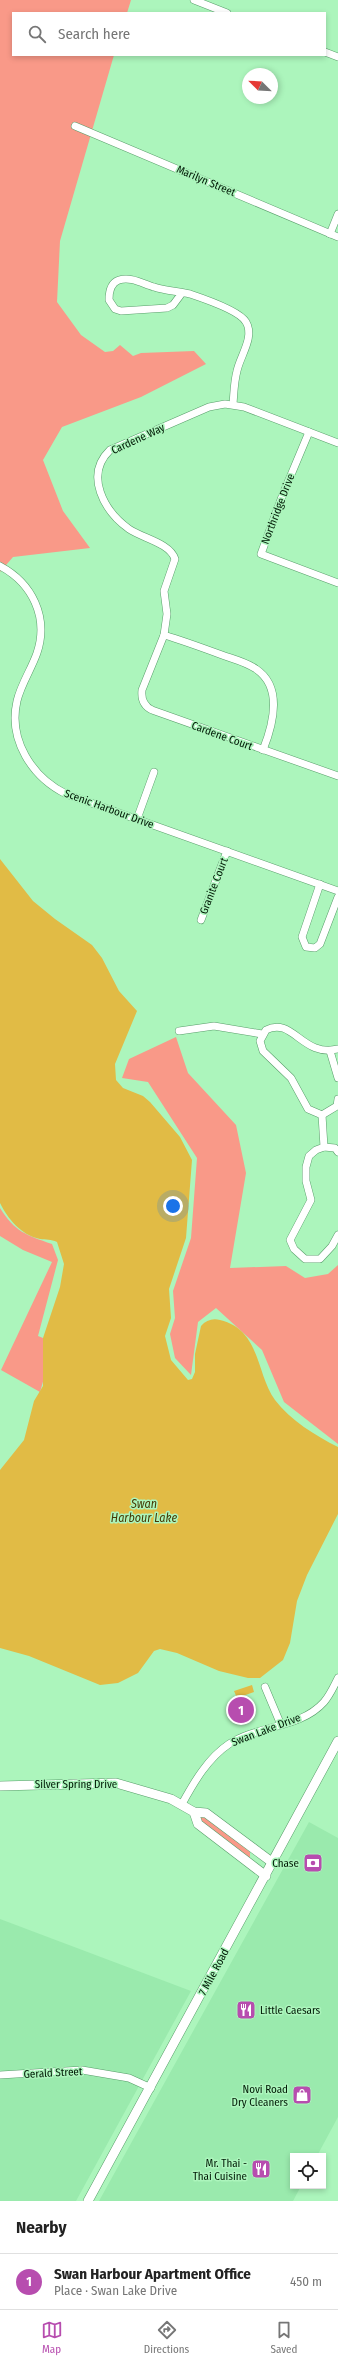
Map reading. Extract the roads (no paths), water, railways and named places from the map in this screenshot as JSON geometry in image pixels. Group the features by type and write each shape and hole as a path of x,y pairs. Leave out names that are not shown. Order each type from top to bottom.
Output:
{"street":[{"path":"194,0 224,12"},
{"path":"326,52 338,57"},
{"name":"Marilyn Street","path":"75,126 338,237"},
{"path":"330,234 338,214"},
{"path":"182,293 173,305 166,308 121,311 115,309 109,300 112,285 124,279 182,293 236,312 247,323 249,335 237,371 233,404 338,443"},
{"name":"Cardene Way","path":"164,635 167,614 164,591 175,564 174,555 167,548 131,530 114,515 98,489 98,468 105,455 116,447 209,407 233,404"},
{"name":"Northridge Drive","path":"309,432 282,494 261,554 338,583"},
{"name":"Scenic Harbour Drive","path":"0,566 16,576 26,586 36,604 40,618 40,639 37,652 19,694 16,708 17,730 24,754 36,773 56,789 338,891"},
{"name":"Cardene Court","path":"164,635 250,665 264,676 272,689 273,705 271,727 263,750 152,710 146,706 142,699 142,690 164,635"},
{"path":"263,750 338,776"},
{"path":"137,819 154,772"},
{"name":"Granite Court","path":"201,920 227,851"},
{"path":"320,884 302,937 306,947 316,948 320,944 338,897"},
{"path":"179,1031 214,1026 262,1034"},
{"path":"322,1115 308,1109 291,1078 263,1051 260,1041 262,1034 272,1027 280,1026 286,1028 310,1047 330,1051 338,1049"},
{"path":"330,1051 338,1078"},
{"path":"322,1115 337,1106 338,1099"},
{"path":"322,1115 324,1147"},
{"path":"338,1152 335,1148 324,1147 316,1150 309,1156 306,1167 306,1181 311,1200 290,1240 294,1249 305,1259 320,1259 332,1246 338,1235"},
{"name":"Swan Lake Drive","path":"182,1804 206,1767 224,1747 246,1736 281,1725 317,1709 330,1693 338,1678"},
{"path":"265,1687 281,1725"},
{"name":"7 Mile Road","path":"88,2201 151,2088 338,1741"},
{"name":"Silver Spring Drive","path":"0,1786 116,1783 149,1791 182,1804 194,1812 206,1813 273,1863"},
{"name":"Silver Spring Drive","path":"194,1812 198,1824 266,1876"},
{"name":"Gerald Street","path":"0,2075 82,2070 129,2078 151,2088"}],"water":[{"name":"Swan Harbour Lake","path":"0,859 33,901 55,919 92,945 102,958 119,991 137,1011 115,1064 116,1080 123,1088 143,1096 150,1102 180,1137 192,1160 186,1238 169,1289 171,1318 165,1336 171,1360 188,1380 192,1379 195,1372 195,1354 201,1326 207,1321 215,1319 233,1325 243,1333 250,1343 256,1354 269,1390 281,1407 304,1427 338,1447 338,1514 307,1575 297,1601 290,1643 283,1660 260,1678 248,1678 219,1671 177,1653 160,1649 154,1651 138,1673 118,1683 100,1685 29,1656 0,1648 0,1470 24,1440 34,1401 43,1386 43,1338 60,1287 64,1264 57,1242 33,1237 21,1230 7,1215 0,1203"},
{"path":"252,1685 254,1692 237,1698 234,1691"}],"place":[{"name":"Swan Harbour Apartment Office","path":"241,1710"},
{"name":"Chase","path":"313,1863"},
{"name":"Little Caesars","path":"246,2010"},
{"name":"Novi Road Dry Cleaners","path":"302,2095"},
{"name":"Mr. Thai - Thai Cuisine","path":"261,2169"}]}
